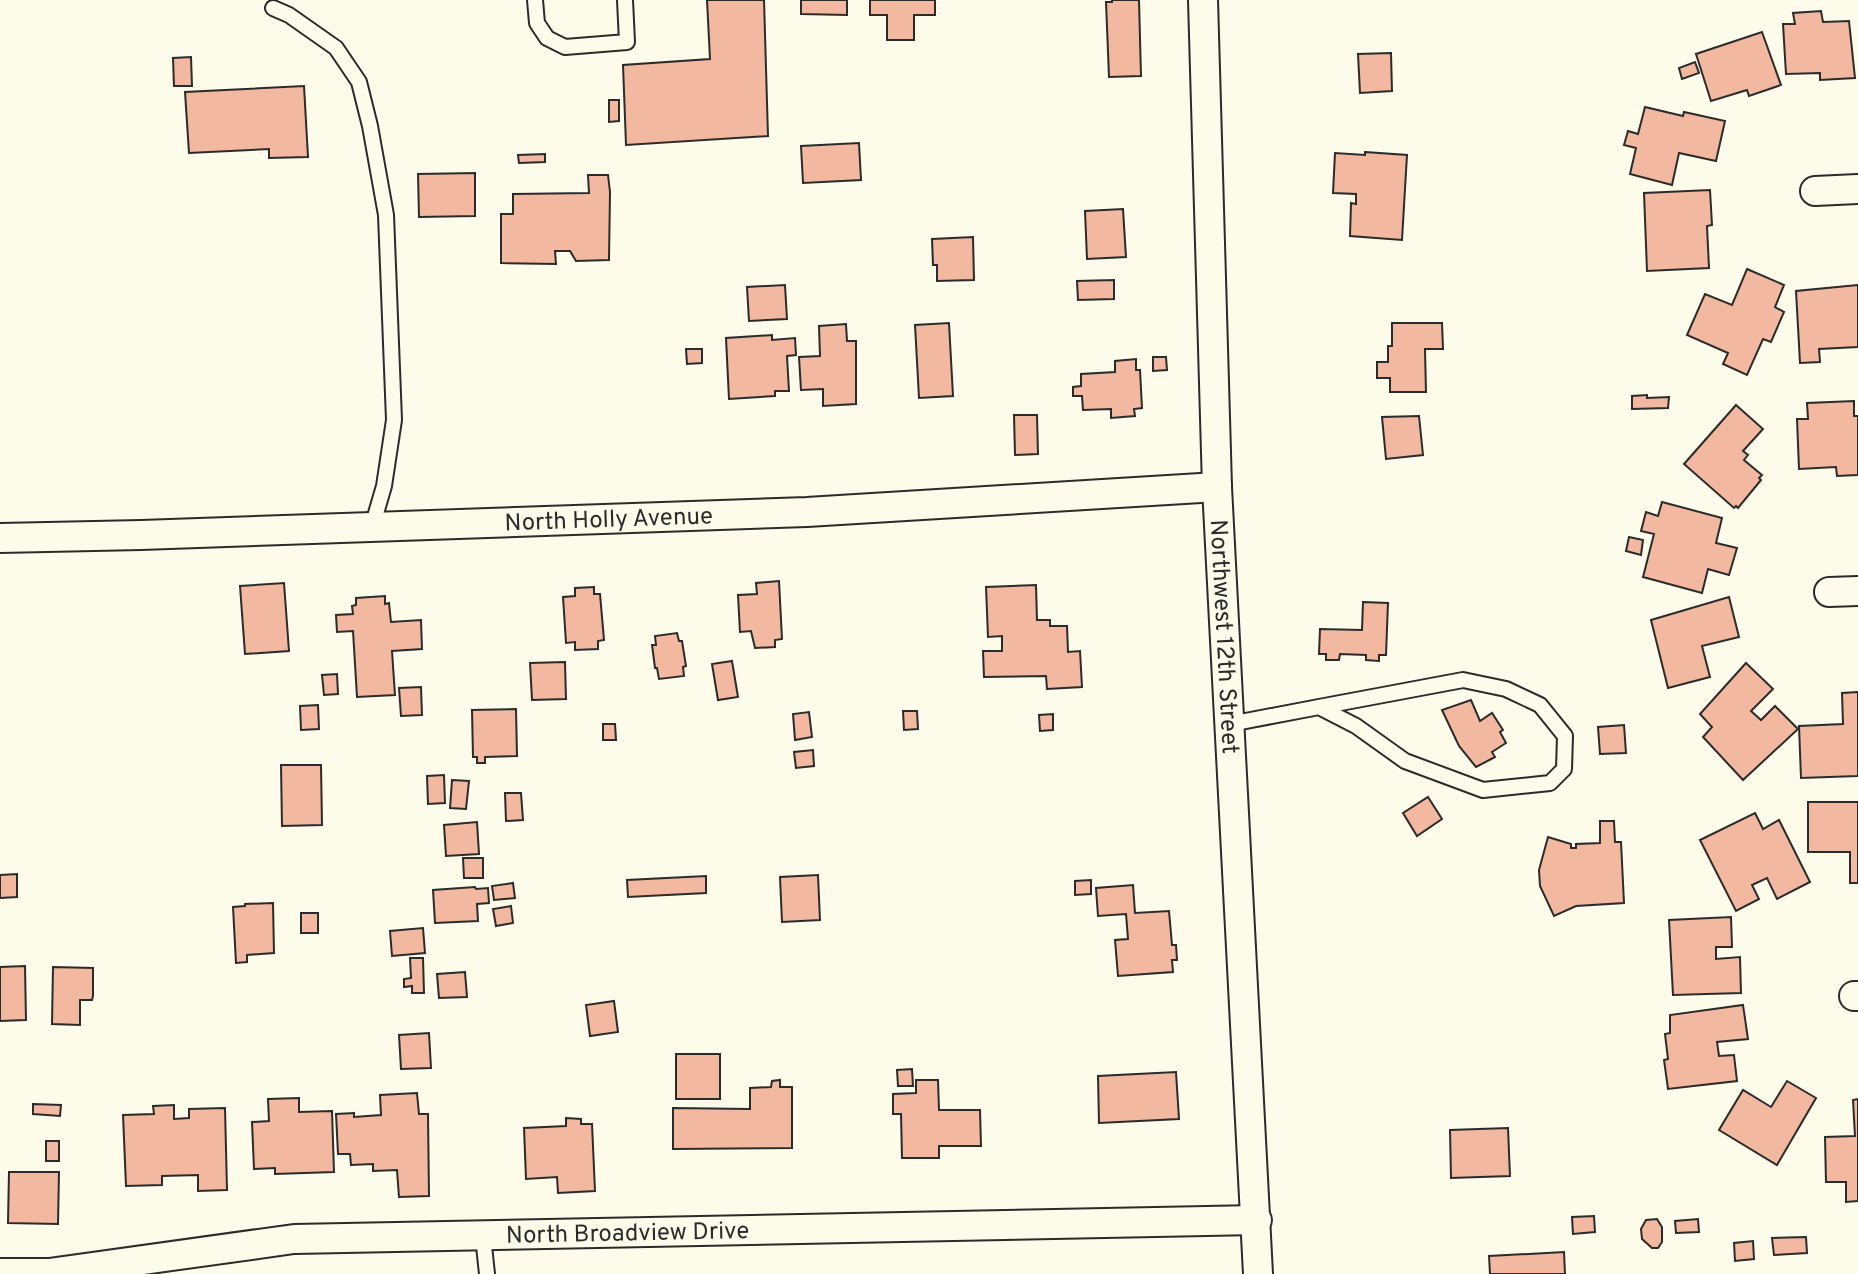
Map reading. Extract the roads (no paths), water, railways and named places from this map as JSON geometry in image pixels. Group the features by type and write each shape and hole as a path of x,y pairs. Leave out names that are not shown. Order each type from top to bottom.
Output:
{"street":[{"name":"Northwest 12th Street","path":"1203,0 1217,487 1258,1274"},
{"path":"1815,191 1858,189"},
{"name":"North Holly Avenue","path":"0,538 807,512 1217,487"},
{"path":"1829,592 1858,591"},
{"name":"North Broadview Drive","path":"0,1273 49,1273 294,1239 1257,1220"}],"lane":[{"path":"535,0 537,23 547,38 565,47 627,41 625,0"},
{"path":"273,8 301,22 336,48 359,82 370,126 386,215 394,420 384,486 372,527"},
{"path":"1230,724 1319,707 1463,680 1506,689 1541,705 1564,737 1564,769 1550,782 1483,790 1405,761 1356,726 1319,707"},
{"path":"482,1236 487,1274"}]}
